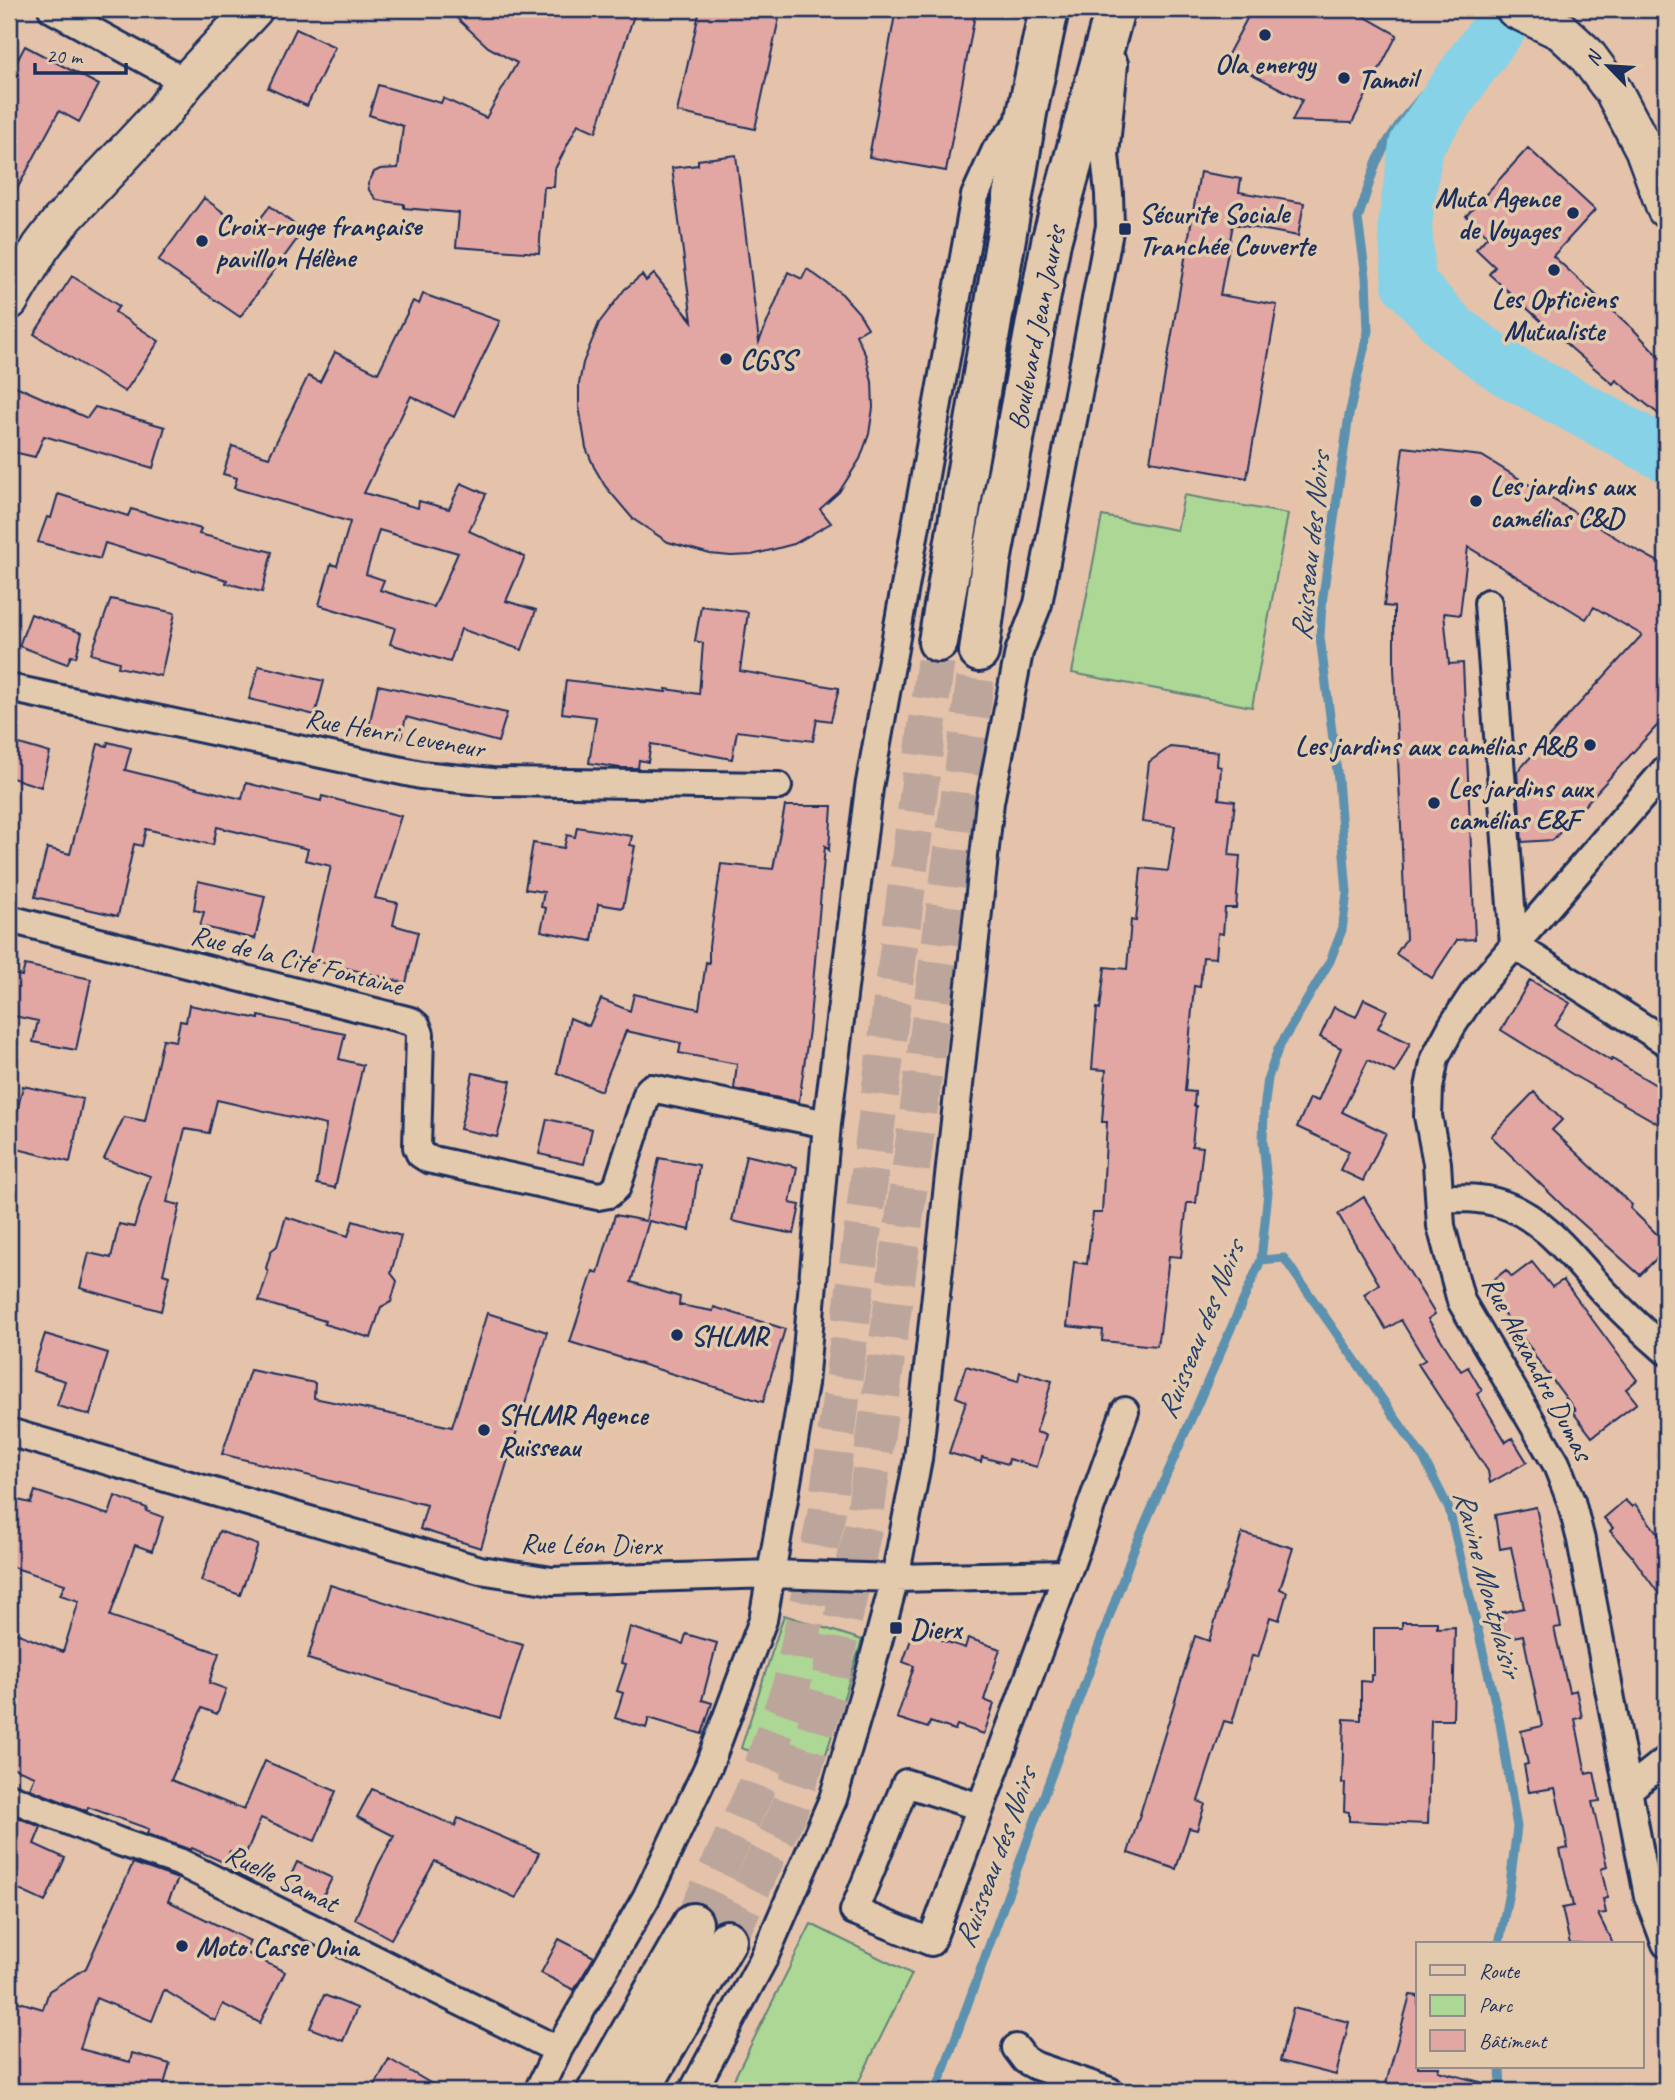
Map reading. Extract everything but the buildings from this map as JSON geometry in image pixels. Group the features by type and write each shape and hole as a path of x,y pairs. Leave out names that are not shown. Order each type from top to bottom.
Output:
{"main road":[{"name":"Boulevard Jean Jaurès","path":"937,642 1027,113 1049,9"},
{"name":"Boulevard Jean Jaurès","path":"979,652 991,562 1051,242 1117,9"},
{"path":"597,2091 693,1923"},
{"path":"640,2091 727,1940"}],"street":[{"path":"52,9 186,82"},
{"path":"9,301 41,247 60,222 254,9"},
{"path":"693,2091 762,1960 833,1799 895,1578 918,1459 990,802 1019,652 1038,604 1110,226 1105,155 1117,9"},
{"path":"1515,9 1561,31 1586,54 1614,92 1644,149 1666,209"},
{"path":"538,2091 558,2050 646,1898 709,1765 764,1620 804,1384 827,1124 869,788 975,196 996,150 1027,113"},
{"path":"1488,603 1514,945 1666,1042"},
{"name":"Rue Henri Leveneur","path":"9,688 421,775 492,782 778,786"},
{"name":"Rue Alexandre Dumas","path":"1666,769 1475,991 1435,1058 1429,1088 1428,1115 1437,1163 1441,1226 1461,1301 1556,1463 1571,1501 1581,1539 1648,1896 1666,1944"},
{"name":"Rue de la Cité Fontaine","path":"9,919 411,1021 420,1034 417,1147 420,1154 428,1159 598,1196 609,1194 617,1187 651,1088 827,1124"},
{"path":"1440,1198 1477,1197 1520,1211 1540,1223 1614,1303 1666,1351"},
{"path":"980,1807 906,1783 854,1911 930,1942 1067,1574 1125,1411"},
{"name":"Rue Léon Dierx","path":"9,1432 480,1570 552,1581 772,1574 895,1578 1067,1574"},
{"path":"1628,1790 1666,1760"},
{"name":"Ruelle Samat","path":"9,1797 120,1842 179,1862 558,2050"},
{"path":"1016,2048 1025,2060 1036,2066 1109,2091"}],"green space":[{"path":"1184,495 1288,514 1252,707 1072,673 1102,516 1177,530"},
{"path":"784,1615 862,1640 820,1773 741,1748"},
{"path":"811,1924 912,1974 854,2091 728,2091"}],"waterway":[{"path":"1513,9 1416,145 1405,224 1409,284 1453,331 1506,369 1666,455"},
{"name":"Ruisseau des Noirs","path":"936,2091 1134,1549 1261,1260 1268,1192 1263,1142 1268,1078 1278,1049 1330,961 1342,930 1347,893 1338,779 1320,637 1322,603 1349,415 1368,331 1366,277 1358,219 1376,163 1402,120 1424,94 1472,64"},
{"name":"Ravine Montplaisir","path":"1261,1260 1284,1258 1424,1459 1449,1509 1500,1723 1517,1827 1499,1942"},
{"name":"Ravine Montplaisir","path":"1500,2068 1501,2091"}],"tunnel":[{"path":"693,1923 753,1795 792,1683 826,1516 938,642"},
{"path":"727,1940 789,1809 827,1694 864,1524 979,652"}],"place":[{"name":"Ola energy","path":"1265,35"},
{"name":"Tamoil","path":"1344,78"},
{"name":"Muta Agence de Voyages","path":"1573,213"},
{"name":"Sécurite Sociale Tranchée Couverte","path":"1125,229"},
{"name":"Croix-rouge française pavillon Hélène","path":"202,241"},
{"name":"Les Opticiens Mutualiste","path":"1554,270"},
{"name":"CGSS","path":"726,359"},
{"name":"Les jardins aux camélias C&D","path":"1476,501"},
{"name":"Les jardins aux camélias A&B","path":"1590,745"},
{"name":"Les jardins aux camélias E&F","path":"1434,803"},
{"name":"SHLMR","path":"677,1335"},
{"name":"SHLMR Agence Ruisseau","path":"484,1430"},
{"name":"Dierx","path":"896,1628"},
{"name":"Moto Casse Onia","path":"182,1946"}]}
